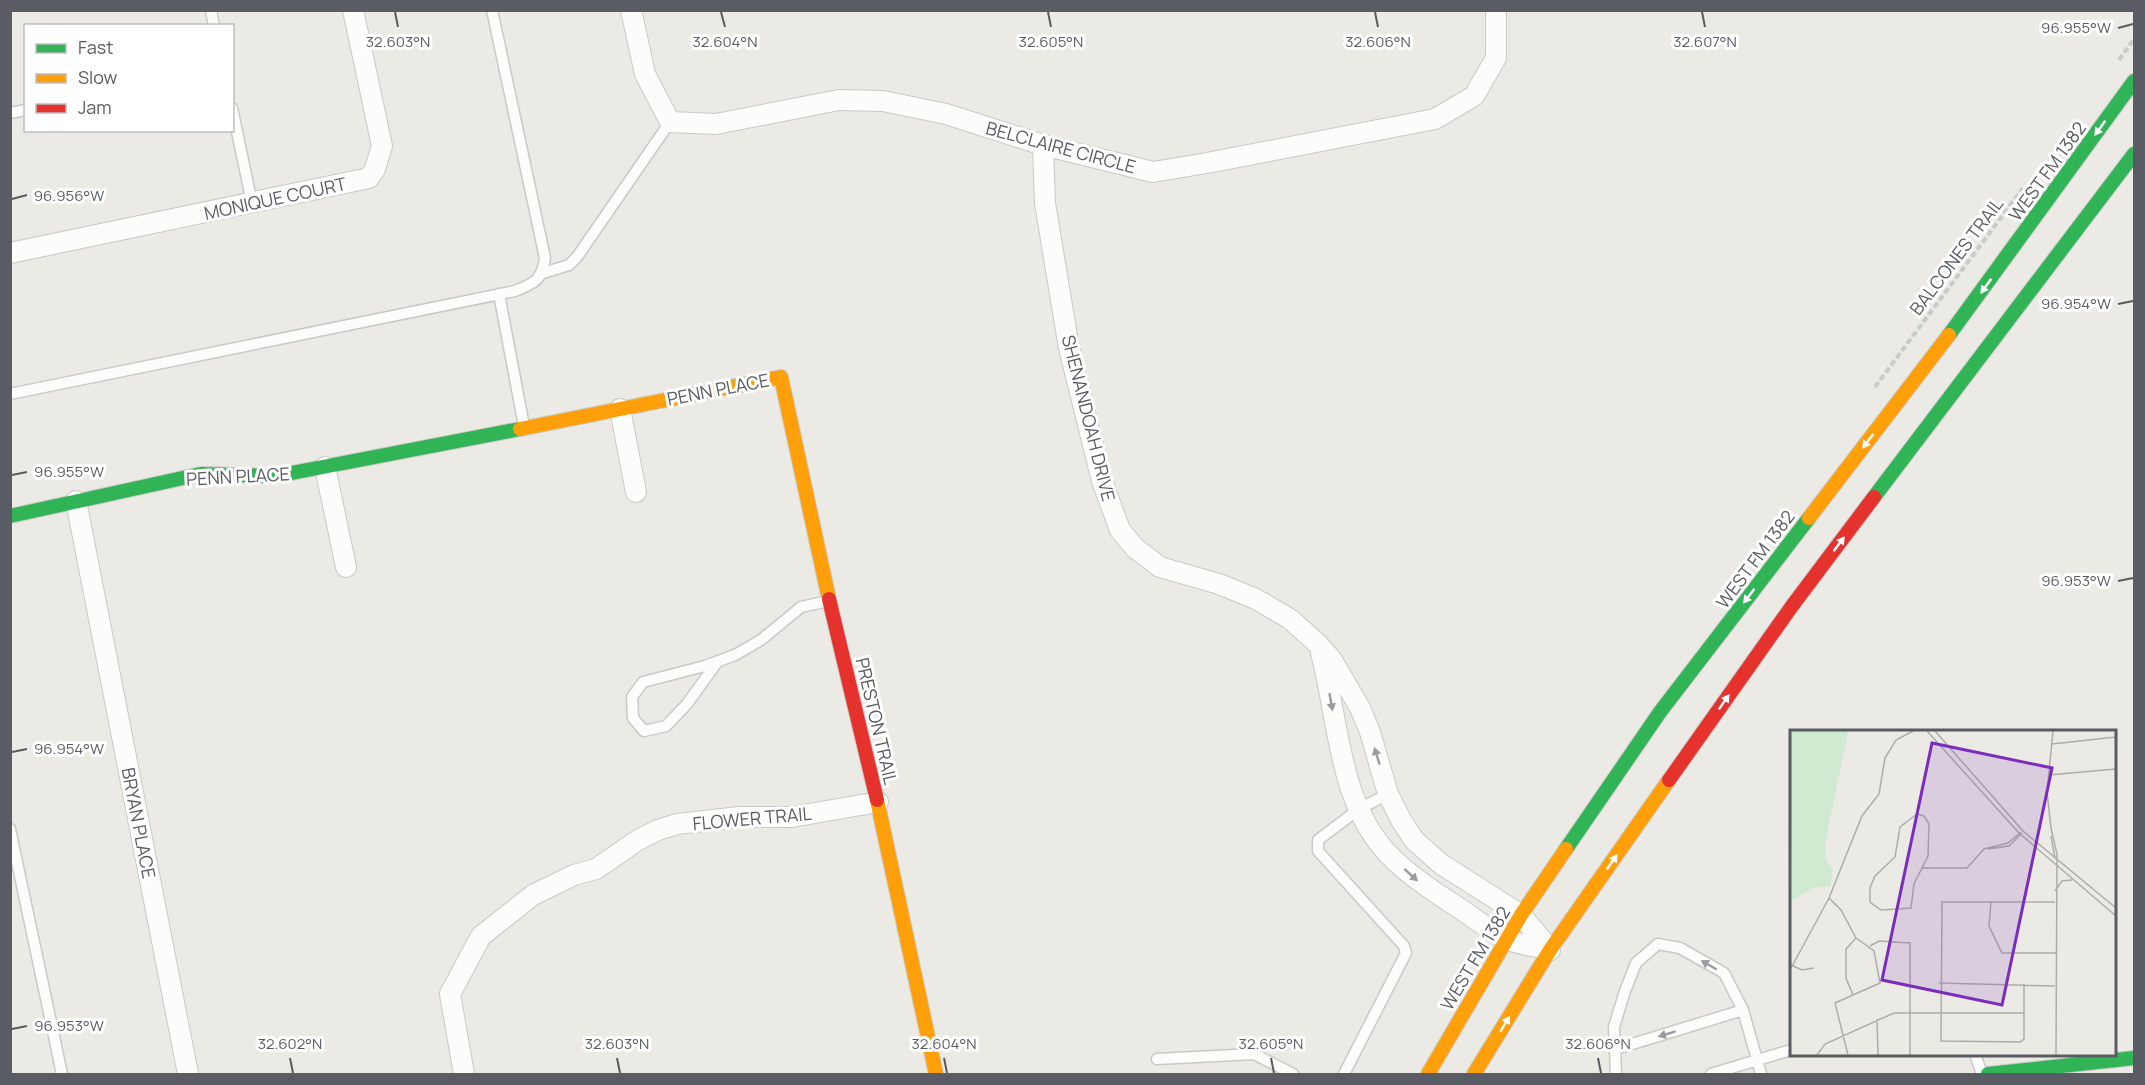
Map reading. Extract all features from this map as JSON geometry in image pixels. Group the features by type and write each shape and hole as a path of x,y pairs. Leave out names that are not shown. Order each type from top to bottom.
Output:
{"main road":[{"name":"WEST FM 1382","path":"1428,1074 1521,915 1660,711 1981,293 2134,81"},
{"path":"1474,1074 1550,950 1792,606 2134,154"},
{"name":"PENN PLACE","path":"10,516 201,474 276,476 781,377"},
{"name":"PRESTON TRAIL","path":"781,377 830,601 878,802 936,1074"},
{"path":"1988,1074 2028,1066 2134,1058"}],"street":[{"name":"MONIQUE COURT","path":"10,253 369,178 375,169 382,146 353,10"},
{"path":"631,10 645,74 670,122"},
{"name":"BELCLAIRE CIRCLE","path":"670,122 716,124 839,100 883,101 946,114 1043,145 1153,172 1434,119 1474,96 1496,58 1496,10"},
{"name":"SHENANDOAH DRIVE","path":"1043,145 1045,203 1069,348 1101,481 1120,530 1135,548 1160,567 1219,584 1256,598 1290,619 1319,645 1332,660 1360,708 1370,732 1388,794 1414,840 1441,864 1521,915 1550,950"},
{"path":"620,409 636,492"},
{"path":"325,467 346,567"},
{"name":"BRYAN PLACE","path":"75,501 188,1074"},
{"path":"1319,645 1338,737 1359,809 1389,856 1417,881 1507,939 1550,950"},
{"name":"FLOWER TRAIL","path":"464,1074 450,994 482,936 533,896 574,875 596,869 639,840 658,830 677,824 741,817 792,817 878,802"}],"lane":[{"path":"492,10 545,258 543,273"},
{"path":"234,118 252,203"},
{"path":"10,394 499,294 532,284 543,273 569,265 577,257 670,122"},
{"path":"499,294 524,429"},
{"path":"718,661 687,704 666,726 644,731 633,718 632,697 643,682 735,655 761,640 801,608 830,601"},
{"path":"1344,1074 1406,952 1404,946 1318,851 1318,840 1359,809 1388,794"},
{"path":"10,829 62,1074"},
{"path":"1616,1074 1614,1027 1636,963 1658,944 1680,948 1724,973 1743,1011 1761,1074"},
{"path":"1616,1049 1743,1011"},
{"path":"1711,1074 1786,1051"},
{"path":"1157,1059 1254,1054 1293,1074"},
{"path":"1976,1055 1982,1074"}],"path":[{"path":"2113,68 2134,39"},
{"name":"BALCONES TRAIL","path":"1870,393 2027,182"}],"traffic: fast":[{"path":"1949,335 2134,81"},
{"path":"1874,497 2134,154"},
{"path":"10,516 201,474 276,476 520,429"},
{"path":"1566,849 1660,712 1809,518"},
{"path":"1988,1074 2134,1058"}],"traffic: slow":[{"path":"1809,518 1949,335"},
{"path":"520,429 781,377 829,599"},
{"path":"1474,1074 1550,950 1669,780"},
{"path":"877,800 936,1074"},
{"path":"1428,1074 1521,915 1566,849"}],"traffic: jam":[{"path":"1669,780 1792,606 1874,497"},
{"path":"829,599 877,800"}]}
